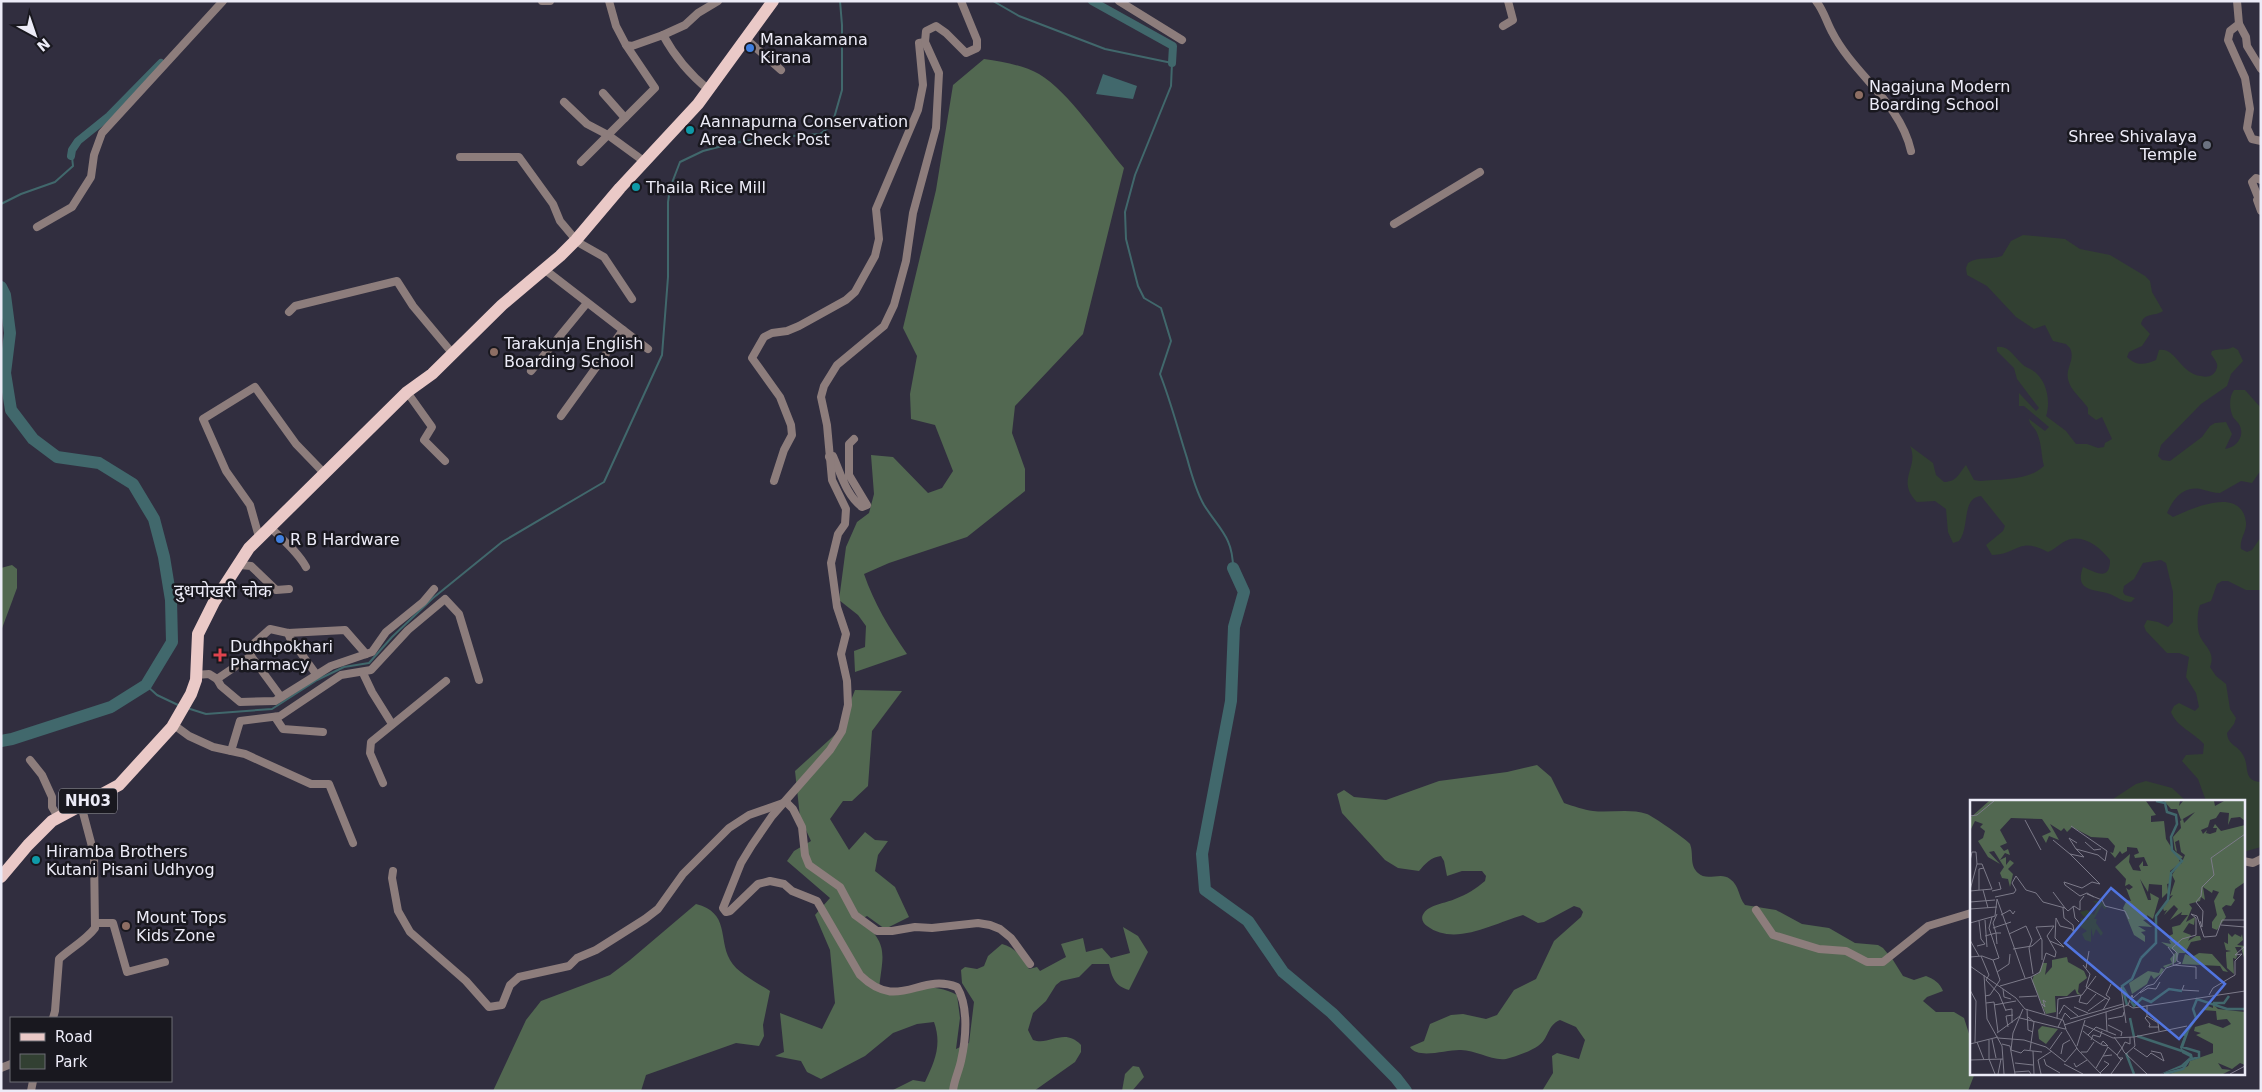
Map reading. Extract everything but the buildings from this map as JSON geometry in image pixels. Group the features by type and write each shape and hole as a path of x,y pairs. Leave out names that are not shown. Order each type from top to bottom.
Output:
{"main road":[{"name":"NH03","path":"1,877 28,845 58,818 113,789 124,781 174,725 191,694 196,675 198,634 229,578 240,565 249,548 407,392 432,374 502,305 560,256 577,239 620,188 709,90 773,1"}],"street":[{"path":"37,227 72,207 91,177 94,154 102,133 223,1"},
{"path":"542,1 550,1"},
{"path":"581,162 654,88 626,46 616,26 609,1"},
{"path":"626,46 632,46 663,35 685,25 698,13 718,1"},
{"path":"953,1091 961,1061 965,1029 963,1000 957,988 951,985 932,985 896,993 883,991 870,984 860,975 817,901 777,882 758,884 730,911 726,912 724,910 726,898 741,863 772,816 830,750 842,731 848,705 847,681 841,654 846,634 837,607 831,563 838,534 845,524 846,509 832,480 827,425 822,406 824,386 837,365 884,326 894,305 906,260 913,213 936,128 939,74 925,42 926,31 936,26 966,53 977,48 977,40 961,1"},
{"path":"1119,1 1182,40"},
{"path":"1503,26 1513,20 1508,1"},
{"path":"1816,1 1823,10 1832,32 1901,122 1911,151"},
{"path":"2237,1 2239,24 2246,36 2247,46 2261,69"},
{"path":"2239,24 2230,31 2228,40 2246,78 2250,109 2247,128 2252,139 2261,141"},
{"path":"663,35 673,54 709,90"},
{"path":"746,39 782,70"},
{"path":"774,481 784,450 792,436 791,425 780,397 752,358 764,337 772,333 787,332 851,296 875,256 879,239 876,209 918,110 923,85 919,43 925,42"},
{"path":"603,93 625,118"},
{"path":"564,102 586,124 608,135 645,162"},
{"path":"460,157 519,157 553,204 560,221 581,244 604,257 632,299"},
{"path":"1394,224 1480,172"},
{"path":"2261,180 2256,178 2252,182 2259,196 2258,205 2261,211"},
{"path":"544,269 648,349"},
{"path":"289,312 295,306 397,282 413,306 454,354"},
{"path":"531,371 586,303"},
{"path":"561,416 624,330"},
{"path":"259,537 250,505 226,471 203,419 255,387 296,444 325,474"},
{"path":"407,392 432,427 424,440 445,461"},
{"path":"829,458 833,456 846,489 857,503 862,507 868,505 849,476 849,444 854,439"},
{"path":"270,527 290,549 300,555 306,567"},
{"path":"240,565 251,566 279,592 290,589"},
{"path":"196,675 209,674 217,679 221,686 240,702 268,703 331,666 372,652 386,632 423,602 434,589"},
{"path":"231,751 240,721 275,717 341,675 363,673 376,666 408,630 445,599 459,614 478,680"},
{"path":"281,697 251,656 249,648 270,629 288,634 345,630 366,654"},
{"path":"288,634 316,674"},
{"path":"217,679 251,656"},
{"path":"363,673 372,692 392,724"},
{"path":"383,783 370,753 370,744 446,681"},
{"path":"275,717 284,729 323,732"},
{"path":"174,725 189,736 213,747 245,754 311,784 329,784 353,843"},
{"path":"30,760 42,775 52,797 52,807 58,818"},
{"path":"393,871 392,878 398,911 411,934 466,981 489,1007 500,1006 504,1003 510,985 519,977 569,966 577,958 596,950 645,919 658,909 684,874 728,828 749,815 786,802"},
{"path":"786,802 793,809 802,827 805,855 809,865 840,887 855,915 878,931 892,931 914,927 990,925 1000,929 1010,938 1030,964"},
{"path":"53,1017 59,959 95,928 94,854 81,805"},
{"path":"2244,861 2253,863 2261,859"},
{"path":"1756,910 1773,935 1819,949 1846,951 1867,962 1883,962 1928,926 1970,913"},
{"path":"95,923 113,922 127,972 165,962"}],"green space":[{"path":"2023,235 2065,239 2080,249 2110,255 2145,276 2150,281 2152,292 2163,311 2147,316 2142,320 2141,324 2150,334 2142,346 2129,352 2127,357 2134,362 2144,364 2152,362 2156,360 2159,350 2165,350 2174,356 2188,371 2205,377 2213,374 2217,367 2217,363 2211,354 2212,351 2233,347 2238,350 2243,361 2231,374 2227,386 2201,404 2161,445 2158,456 2162,460 2170,461 2202,437 2210,426 2215,423 2226,422 2232,434 2225,449 2232,447 2238,442 2241,430 2233,417 2230,403 2234,390 2245,390 2261,408 2261,470 2252,483 2241,481 2220,493 2197,489 2186,490 2177,497 2167,513 2173,517 2204,505 2226,502 2235,505 2242,511 2246,522 2241,549 2247,552 2252,550 2261,537 2261,590 2246,590 2228,581 2222,581 2217,584 2211,601 2200,605 2198,627 2199,634 2212,657 2210,667 2216,676 2226,684 2230,709 2236,718 2227,733 2229,741 2243,755 2247,772 2251,779 2261,782 2261,847 2244,852 2244,800 2206,800 2198,779 2182,761 2186,755 2203,754 2204,744 2181,726 2171,712 2174,706 2179,703 2195,711 2199,707 2196,693 2186,677 2189,657 2179,653 2167,653 2146,631 2144,626 2147,620 2158,622 2168,627 2173,622 2173,592 2166,563 2161,560 2143,563 2134,579 2124,586 2123,592 2125,595 2135,598 2131,602 2125,601 2083,585 2081,575 2083,567 2101,574 2105,573 2109,567 2110,560 2095,545 2082,539 2076,539 2062,543 2048,552 2031,546 2024,546 1992,555 1986,545 2003,531 2005,526 1981,496 1971,502 1962,535 1959,541 1953,543 1948,532 1946,509 1935,501 1917,502 1908,487 1912,461 1910,446 1933,463 1936,475 1944,482 1955,479 1966,465 1974,480 1980,481 2022,477 2038,471 2044,466 2039,437 2029,419 2045,431 2049,427 2024,406 2019,406 2019,393 2036,411 2039,408 2017,379 2014,368 1997,351 1997,347 2008,350 2023,365 2037,374 2044,385 2048,398 2046,416 2066,431 2076,444 2087,444 2098,448 2104,447 2105,443 2112,439 2102,417 2096,420 2088,414 2088,408 2071,387 2068,377 2072,357 2070,348 2066,344 2053,341 2045,325 2034,329 2016,317 1987,286 1967,275 1966,268 1968,263 2002,256 2011,241"},
{"path":"2146,781 2172,788 2185,800 2112,800 2136,784"}],"shaded area":[{"path":"984,59 1026,68 1050,82 1062,92 1124,168 1083,334 1015,406 1012,433 1025,469 1025,491 967,537 889,563 864,574 872,595 907,654 855,672 854,651 865,647 866,626 858,615 839,600 846,547 857,522 869,513 874,494 871,455 893,457 928,493 942,488 953,471 935,425 911,419 910,394 917,356 903,328 936,190 953,85"},
{"path":"1103,74 1137,86 1133,99 1096,94"},
{"path":"12,565 17,569 17,588 1,631 1,568"},
{"path":"855,690 902,691 872,731 868,786 852,801 843,801 830,819 849,850 865,832 875,840 888,841 878,855 875,871 895,887 909,917 885,929 867,916 861,919 876,936 882,951 879,989 929,987 939,988 957,995 960,1018 956,1049 969,1043 974,1002 962,983 961,970 965,967 977,969 984,966 988,956 1002,944 1018,953 1029,969 1037,967 1040,971 1066,957 1061,944 1083,938 1086,952 1102,948 1111,958 1130,953 1123,927 1138,936 1148,952 1129,990 1117,984 1109,964 1092,964 1079,977 1061,981 1056,985 1046,1001 1033,1013 1028,1030 1033,1040 1045,1041 1069,1037 1081,1045 1081,1052 1075,1062 1034,1091 891,1091 913,1080 925,1082 936,1053 937,1038 934,1022 917,1024 893,1033 865,1056 821,1079 807,1072 801,1061 775,1056 784,1052 780,1013 822,1029 835,1003 830,950 815,915 830,898 787,861 794,851 811,841 800,817 795,771 839,731"},
{"path":"1537,765 1551,777 1564,803 1593,811 1627,811 1650,815 1690,844 1693,863 1698,873 1706,877 1722,876 1730,879 1736,885 1745,905 1776,910 1802,924 1829,928 1855,943 1878,945 1893,960 1903,976 1914,980 1926,976 1932,978 1943,991 1927,997 1923,1001 1936,1012 1954,1012 1964,1018 1970,1037 1970,1074 1975,1074 1968,1091 1542,1091 1553,1073 1552,1056 1557,1053 1579,1059 1585,1040 1576,1027 1560,1020 1553,1025 1542,1043 1538,1046 1523,1054 1506,1059 1467,1050 1434,1053 1414,1051 1410,1047 1424,1041 1430,1024 1451,1015 1463,1014 1486,1019 1497,1015 1514,990 1536,979 1554,941 1581,917 1583,912 1580,908 1574,906 1544,922 1538,923 1523,915 1487,928 1462,934 1438,932 1424,923 1422,919 1426,910 1471,891 1485,881 1486,876 1482,871 1462,871 1447,876 1441,856 1431,859 1419,871 1398,868 1385,860 1342,813 1337,794 1344,790 1354,797 1386,800 1439,781 1507,772"},
{"path":"696,904 707,908 719,920 726,952 733,965 770,991 763,1025 764,1036 759,1046 736,1043 646,1075 641,1091 493,1091 526,1020 541,1001 610,975"},
{"path":"1133,1066 1139,1067 1144,1077 1132,1091 1122,1091 1125,1074"}],"waterway":[{"path":"187,708 206,714 272,709 317,680 344,667 369,663 392,637 433,598 502,542 604,482 662,355 668,277 668,202 670,188 680,162 703,151 734,143 764,138 820,134 832,125 842,90 840,1"},
{"path":"993,1 1019,16 1105,49 1172,63 1171,86 1135,175 1125,212 1126,239 1138,286 1144,298 1161,308 1171,341 1160,374 1196,488 1204,505 1228,541 1231,548 1233,568"},
{"path":"1092,1 1173,46 1172,63"},
{"path":"71,156 72,150 78,141 109,116 161,63"},
{"path":"1,204 21,194 55,182 73,166 72,157"},
{"path":"1,287 5,295 10,333 5,373 11,410 33,439 57,457 99,463 133,484 154,519 164,557 171,600 172,642 146,685 111,707 1,741"},
{"path":"1233,568 1244,592 1234,627 1231,701 1202,854 1205,890 1248,921 1283,972 1332,1013 1396,1078 1406,1091"},
{"path":"146,685 157,695 178,705"}],"place":[{"name":"Manakamana Kirana","path":"750,48"},
{"name":"Nagajuna Modern Boarding School","path":"1859,95"},
{"name":"Aannapurna Conservation Area Check Post","path":"690,130"},
{"name":"Shree Shivalaya Temple","path":"2207,145"},
{"name":"Thaila Rice Mill","path":"636,187"},
{"name":"Tarakunja English Boarding School","path":"494,352"},
{"name":"R B Hardware","path":"280,539"},
{"name":"Dudhpokhari Pharmacy","path":"220,655"},
{"name":"Hiramba Brothers Kutani Pisani Udhyog","path":"36,860"},
{"name":"Mount Tops Kids Zone","path":"126,926"}],"district":[{"name":"दुधपोखरी चोक","path":"223,591"}]}
